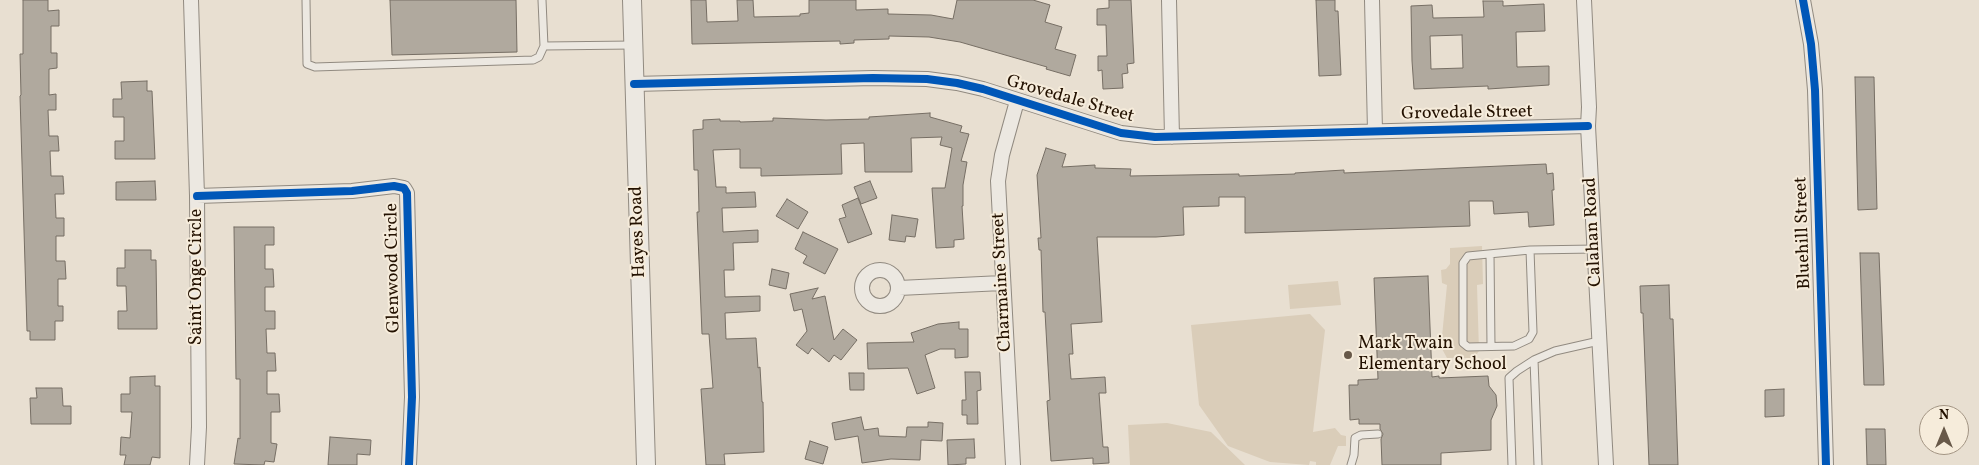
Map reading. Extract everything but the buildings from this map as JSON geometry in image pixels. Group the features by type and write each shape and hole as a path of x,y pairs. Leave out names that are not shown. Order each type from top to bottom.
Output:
{"street":[{"name":"Saint Onge Circle","path":"191,0 197,196 199,427 196,465"},
{"name":"Hayes Road","path":"632,0 646,465"},
{"path":"1169,0 1172,137"},
{"path":"1372,0 1375,131"},
{"name":"Calahan Road","path":"1584,0 1589,107 1588,126 1606,465"},
{"name":"Bluehill Street","path":"1804,0 1811,44 1815,90 1826,465"},
{"name":"Grovedale Street","path":"634,84 908,78 957,83 1121,133 1137,136 1172,137 1588,126"},
{"name":"Charmaine Street","path":"1013,465 998,181 1002,155 1016,101"},
{"name":"Glenwood Circle","path":"197,196 352,191 394,186 404,188 407,193 412,397 409,465"},
{"path":"899,288 1002,283"}],"lane":[{"path":"306,0 307,62 309,66 533,60 539,57 544,46 542,0"},
{"path":"544,46 633,45"},
{"path":"1530,250 1533,332 1529,339 1514,346 1468,347 1463,343 1463,263 1468,256 1530,250 1595,249"},
{"path":"1490,254 1491,346"},
{"path":"1512,465 1509,378 1517,370 1555,350 1599,341"},
{"path":"1534,360 1538,465"},
{"path":"1351,465 1354,455 1355,438 1361,435 1378,434"}],"shaded area":[{"path":"1482,246 1483,284 1477,285 1479,351 1474,358 1447,358 1441,347 1447,285 1442,283 1441,270 1446,269 1450,264 1450,248"},
{"path":"1338,281 1341,305 1290,309 1288,285"},
{"path":"1310,314 1325,330 1313,432 1335,428 1341,435 1346,436 1346,446 1338,446 1330,465 1316,465 1316,462 1310,461 1309,465 1270,462 1228,446 1199,405 1191,325"},
{"path":"1167,423 1211,432 1245,465 1130,465 1128,425"}],"cycle path":[{"path":"1803,0 1811,44 1815,90 1826,465"},
{"path":"634,84 873,78 927,79 983,89 1121,133 1155,137 1588,126"},
{"path":"197,196 352,191 394,186 404,188 407,193 412,397 409,465"}],"place":[{"name":"Mark Twain Elementary School","path":"1348,355"}]}
